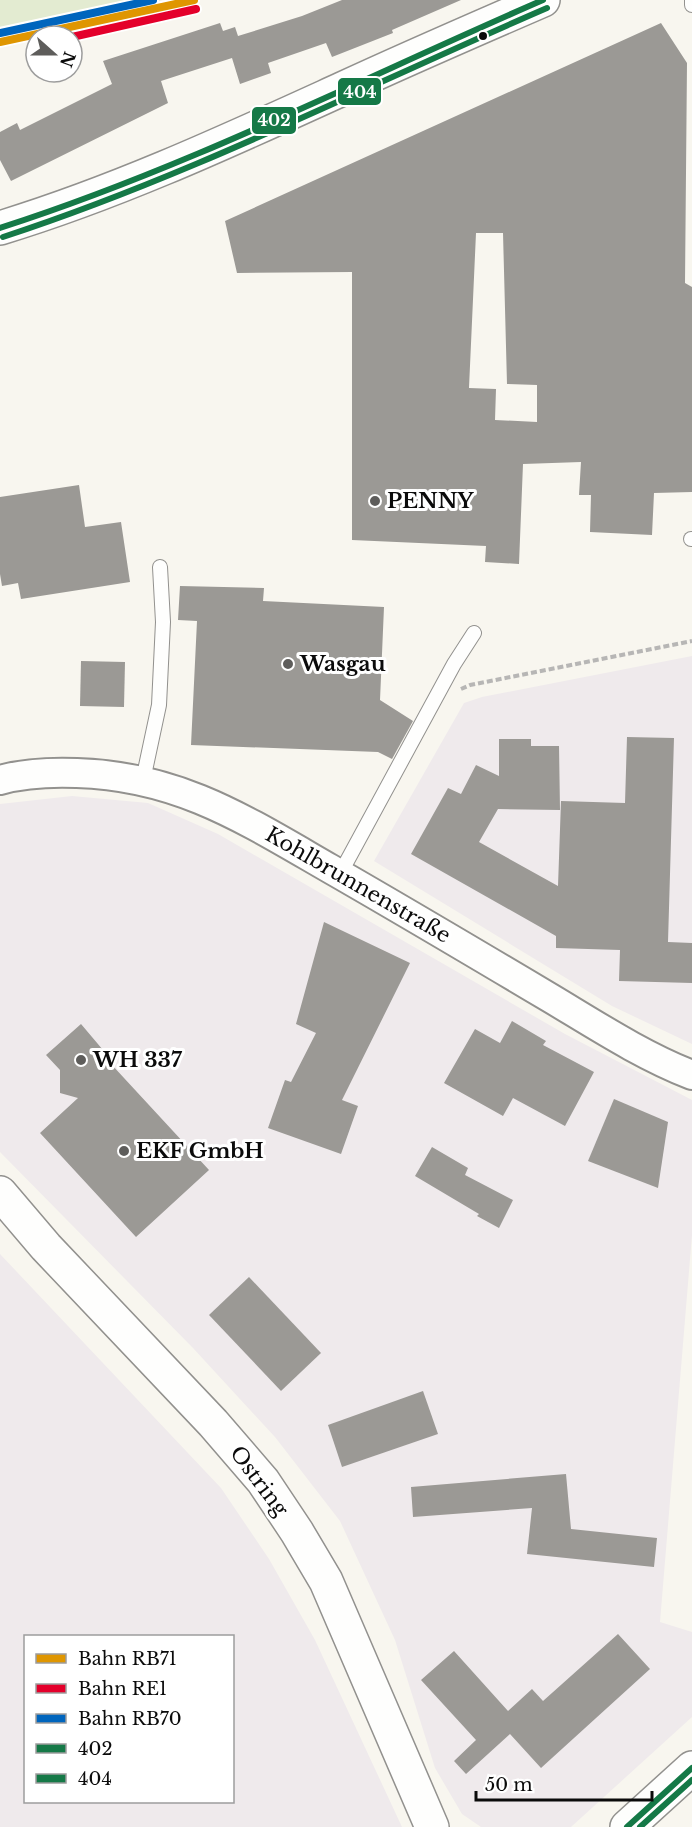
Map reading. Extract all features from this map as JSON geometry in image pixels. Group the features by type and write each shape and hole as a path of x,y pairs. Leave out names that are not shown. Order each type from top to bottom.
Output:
{"street":[{"path":"0,228 100,194 543,0"},
{"name":"Kohlbrunnenstraße","path":"0,780 18,775 61,772 105,774 143,780 179,790 210,803 247,821 340,874 621,1040 692,1075"},
{"name":"Ostring","path":"0,1192 69,1272 213,1423 263,1482 286,1515 326,1581 432,1827"},
{"path":"627,1827 692,1768"}],"lane":[{"path":"143,780 159,705 164,622 160,567"},
{"path":"340,874 454,664 474,633"}],"path":[{"path":"457,691 471,685 692,641"}],"shaded area":[{"path":"692,656 692,1044 612,1006 374,861 464,703 482,697"},
{"path":"72,796 148,803 218,834 565,1034 692,1100 692,1235 660,1622 692,1632 692,1717 571,1827 481,1827 462,1814 435,1768 395,1640 340,1521 275,1437 193,1348 0,1152 0,804"},
{"path":"0,1254 221,1488 269,1559 315,1640 402,1827 0,1827"}],"green space":[{"path":"0,0 162,0 54,24 24,24 24,31 0,36"}],"building":[{"path":"342,0 461,0 392,30 393,33 332,57 326,43 268,63 271,73 240,84 232,58 161,81 168,103 11,181 0,160 0,132 17,123 20,130 112,84 103,61 220,23 223,31 235,27 238,36 302,16"},
{"path":"661,23 687,63 685,283 692,287 692,492 654,493 652,535 590,532 591,495 579,495 581,462 523,464 519,564 485,562 486,546 352,540 352,272 237,273 225,221","holes":["476,233 503,233 507,384 537,385 537,422 495,420 496,389 469,388"]},
{"path":"79,485 85,527 121,522 130,582 21,599 18,583 2,586 0,497"},
{"name":"Wasgau","path":"180,586 264,588 263,601 384,607 380,700 413,721 392,759 378,752 191,745 197,621 178,620"},
{"path":"81,661 125,662 124,707 80,706"},
{"path":"627,737 674,738 668,942 692,943 692,983 619,981 620,950 556,948 556,936 411,854 448,788 461,794 476,765 499,776 499,739 531,739 531,746 559,746 560,810 498,809 479,842 558,886 561,801 625,803"},
{"path":"324,922 410,963 342,1100 358,1106 341,1154 268,1128 285,1080 291,1082 316,1033 296,1024"},
{"path":"512,1021 546,1041 543,1045 594,1072 565,1126 513,1098 503,1116 444,1083 475,1029 500,1043"},
{"name":"EKF GmbH","path":"81,1024 114,1063 112,1065 209,1170 136,1237 40,1133 78,1098 60,1093 60,1070 46,1055"},
{"path":"614,1099 668,1122 658,1188 588,1161"},
{"path":"432,1147 468,1168 465,1175 513,1200 499,1228 415,1176"},
{"path":"249,1277 321,1353 281,1391 209,1315"},
{"path":"423,1391 438,1434 342,1467 328,1425"},
{"path":"566,1474 571,1529 657,1538 654,1567 527,1554 532,1508 413,1517 411,1487"},
{"path":"618,1634 650,1669 541,1768 510,1734 466,1774 454,1761 476,1740 421,1680 454,1651 508,1711 532,1689 543,1701"}],"rail line":[{"name":"RB70","path":"0,33 153,0"},
{"name":"RB71","path":"0,42 194,0"},
{"name":"RE1","path":"84,34 196,9"}],"transit line":[{"name":"402","path":"0,228 70,204 207,150 543,0"},
{"name":"404","path":"3,237 73,213 210,158 547,8"},
{"name":"402","path":"627,1827 692,1768"},
{"name":"404","path":"640,1827 692,1780"}],"place":[{"name":"PENNY","path":"375,501"},
{"name":"Wasgau","path":"288,664"},
{"name":"WH 337","path":"81,1060"},
{"name":"EKF GmbH","path":"124,1151"}]}
